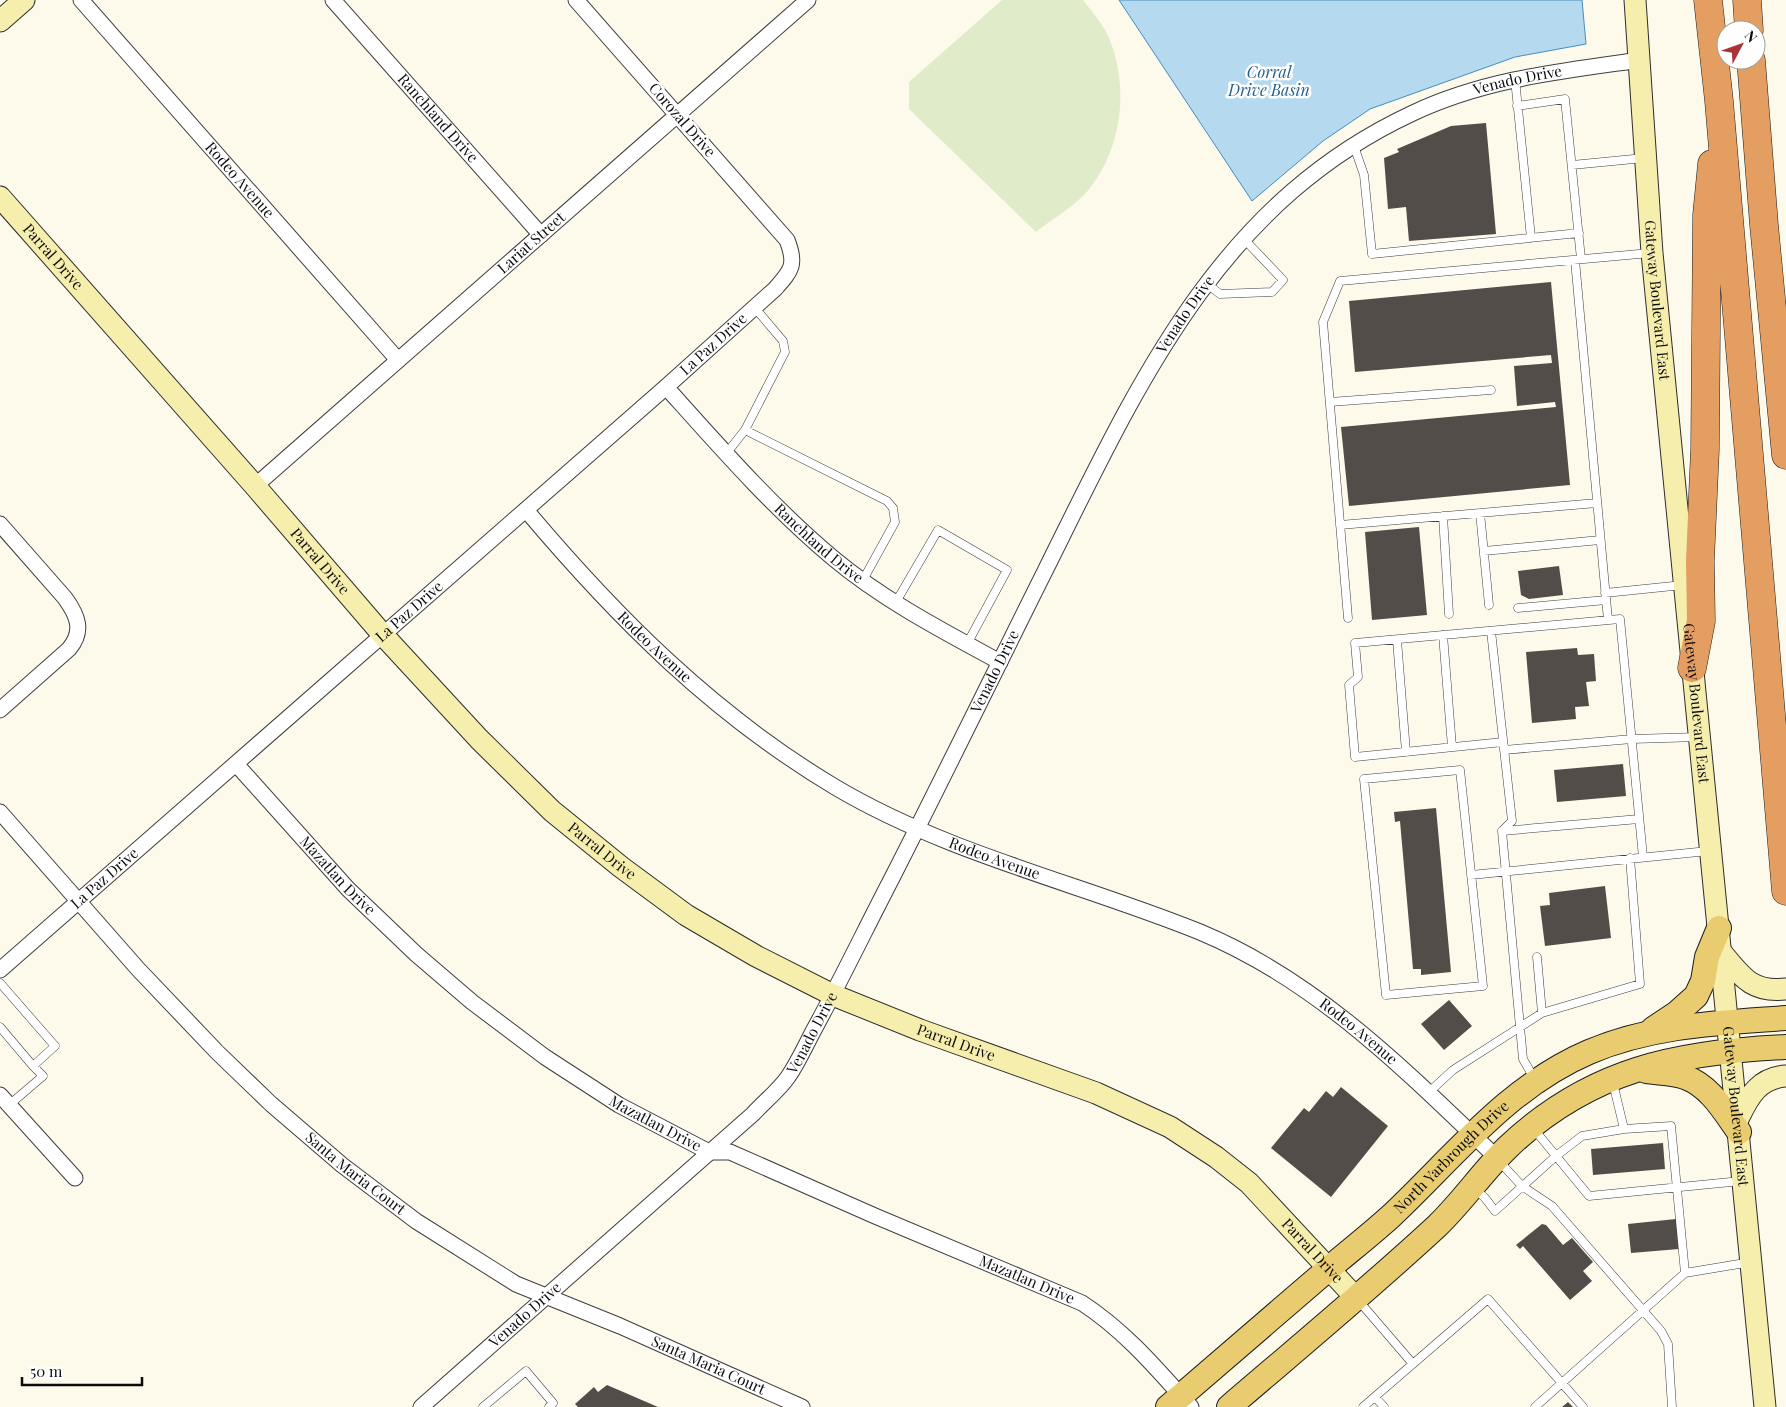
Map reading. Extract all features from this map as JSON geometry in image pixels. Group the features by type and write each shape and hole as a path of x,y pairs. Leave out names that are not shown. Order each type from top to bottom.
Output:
{"highway":[{"path":"1708,0 1719,101 1786,891"},
{"path":"1747,0 1748,20"},
{"path":"1752,70 1764,225 1786,455"},
{"path":"1692,668 1701,621 1700,561 1705,449 1707,215 1719,101"},
{"path":"1764,225 1786,307"}],"main road":[{"path":"1646,1033 1677,1013 1696,996 1703,981 1707,957 1719,928"},
{"name":"North Yarbrough Drive","path":"1180,1403 1330,1268 1389,1218 1501,1107 1536,1081 1589,1052 1646,1033 1677,1027 1786,1018"},
{"path":"1229,1407 1439,1224 1497,1158 1531,1127 1569,1100 1612,1078 1634,1070 1693,1055 1731,1050 1786,1047"},
{"path":"1634,1070 1684,1076 1701,1085 1739,1125"}],"street":[{"path":"0,21 24,0"},
{"name":"Rodeo Avenue","path":"81,0 398,360"},
{"name":"Ranchland Drive","path":"333,0 541,235"},
{"name":"Corozal Drive","path":"576,0 787,240"},
{"name":"Lariat Street","path":"255,486 808,0"},
{"name":"Gateway Boulevard East","path":"1635,0 1652,253 1766,1407"},
{"name":"Venado Drive","path":"421,1407 548,1297 753,1114 787,1079 833,995 1112,437 1156,355 1206,282 1243,238 1297,186 1354,146 1413,113 1454,97 1515,79 1640,60"},
{"name":"Parral Drive","path":"0,196 255,486 383,635 479,739 552,811 613,861 686,914 756,956 833,995 920,1030 1096,1093 1170,1127 1216,1157 1249,1183 1356,1298"},
{"name":"La Paz Drive","path":"0,970 755,308 790,272 793,260 787,240"},
{"name":"Ranchland Drive","path":"666,387 726,454 794,523 834,559 896,602 1000,662"},
{"name":"Rodeo Avenue","path":"526,510 566,558 633,629 691,684 760,738 836,787 917,829 1202,933 1256,960 1296,983 1376,1044 1497,1158"},
{"path":"0,524 65,598 78,619 79,630 76,641 0,710"},
{"name":"Mazatlan Drive","path":"236,764 348,889 416,954 472,1002 545,1057 619,1105 709,1152 730,1152 874,1216 1082,1303 1109,1321 1180,1403"},
{"name":"Santa Maria Court","path":"0,812 138,969 217,1052 271,1104 342,1164 416,1221 466,1255 516,1284 802,1407"},
{"path":"1722,953 1754,986 1771,991 1786,989"},
{"path":"1739,1125 1752,1092 1762,1084 1786,1076"},
{"path":"5,1100 75,1178"}],"lane":[{"path":"1515,79 1531,238"},
{"path":"1517,106 1565,99 1579,233 1578,260 1608,620"},
{"path":"1354,146 1364,175 1372,254 1579,233"},
{"path":"1572,165 1646,158"},
{"path":"1206,282 1220,294 1272,292 1283,280 1243,238"},
{"path":"1348,618 1323,322 1340,281 1652,253"},
{"path":"726,454 745,430 785,352 783,341 755,308"},
{"path":"1330,402 1491,390"},
{"path":"745,430 887,501 893,508 895,522 862,580"},
{"path":"1340,525 1597,503"},
{"path":"1480,513 1489,605"},
{"path":"1442,516 1449,614"},
{"path":"896,602 938,530 1007,570 967,644"},
{"path":"1484,551 1600,540"},
{"path":"1518,608 1684,585"},
{"path":"1503,742 1355,757 1350,685 1358,677 1355,643 1620,619 1643,857"},
{"path":"1491,631 1512,821 1502,831"},
{"path":"1443,635 1452,747"},
{"path":"1397,640 1406,752"},
{"path":"1504,750 1632,739 1699,737"},
{"path":"1460,770 1471,875 1483,986 1386,995 1364,779 1460,770"},
{"path":"1502,831 1639,819"},
{"path":"1502,831 1524,1059 1536,1081"},
{"path":"1471,875 1710,851"},
{"path":"1428,1093 1453,1070 1542,1013 1640,984 1630,858"},
{"path":"1537,957 1542,1013"},
{"path":"0,983 55,1046 33,1066"},
{"path":"0,1027 43,1076 5,1100"},
{"path":"1612,1078 1624,1130"},
{"path":"1473,1187 1495,1211 1556,1156 1582,1136 1670,1126 1685,1272"},
{"path":"1531,1127 1589,1196 1676,1186 1743,1181"},
{"path":"1497,1158 1522,1186 1552,1206 1661,1331 1668,1344 1672,1407"},
{"path":"1535,1407 1644,1311 1685,1272 1753,1262"},
{"path":"1356,1298 1413,1364"},
{"path":"1363,1407 1488,1298 1583,1407"},
{"path":"483,1407 526,1371 553,1403 549,1407"},
{"path":"1375,1397 1384,1407"}],"green space":[{"path":"1002,0 1083,0 1107,33 1116,58 1119,78 1119,120 1107,160 1097,178 1084,195 1036,232 909,109 909,82"}],"water":[{"name":"Corral Drive Basin","path":"1119,0 1582,0 1586,44 1515,57 1370,109 1323,141 1252,201"}],"building":[{"path":"1486,123 1496,234 1409,241 1406,207 1388,209 1384,158 1399,152 1397,149 1451,126"},
{"path":"1551,282 1570,485 1349,506 1341,427 1556,407 1555,402 1517,406 1514,366 1552,363 1551,355 1355,372 1349,301"},
{"path":"1419,527 1427,615 1372,620 1365,532"},
{"path":"1559,566 1563,595 1529,599 1521,595 1518,571"},
{"path":"1577,648 1578,655 1594,654 1596,681 1586,682 1589,706 1575,707 1576,719 1532,723 1526,652"},
{"path":"1623,764 1626,796 1557,802 1554,770"},
{"path":"1436,808 1451,972 1421,975 1421,969 1413,969 1400,821 1395,822 1394,812"},
{"path":"1605,886 1611,938 1545,946 1540,906 1550,905 1549,893"},
{"path":"1449,1000 1472,1026 1444,1050 1421,1024"},
{"path":"1341,1087 1388,1126 1331,1197 1271,1148 1304,1108 1309,1112 1326,1091 1333,1097"},
{"path":"1663,1143 1665,1169 1593,1175 1591,1149"},
{"path":"1676,1219 1679,1249 1631,1253 1628,1224"},
{"path":"1542,1224 1546,1225 1563,1245 1572,1238 1593,1262 1583,1271 1592,1281 1570,1300 1523,1246 1520,1249 1516,1245"},
{"path":"607,1385 658,1407 578,1407 575,1404 594,1387 598,1392"},
{"path":"1568,1402 1573,1407 1562,1407"}]}
